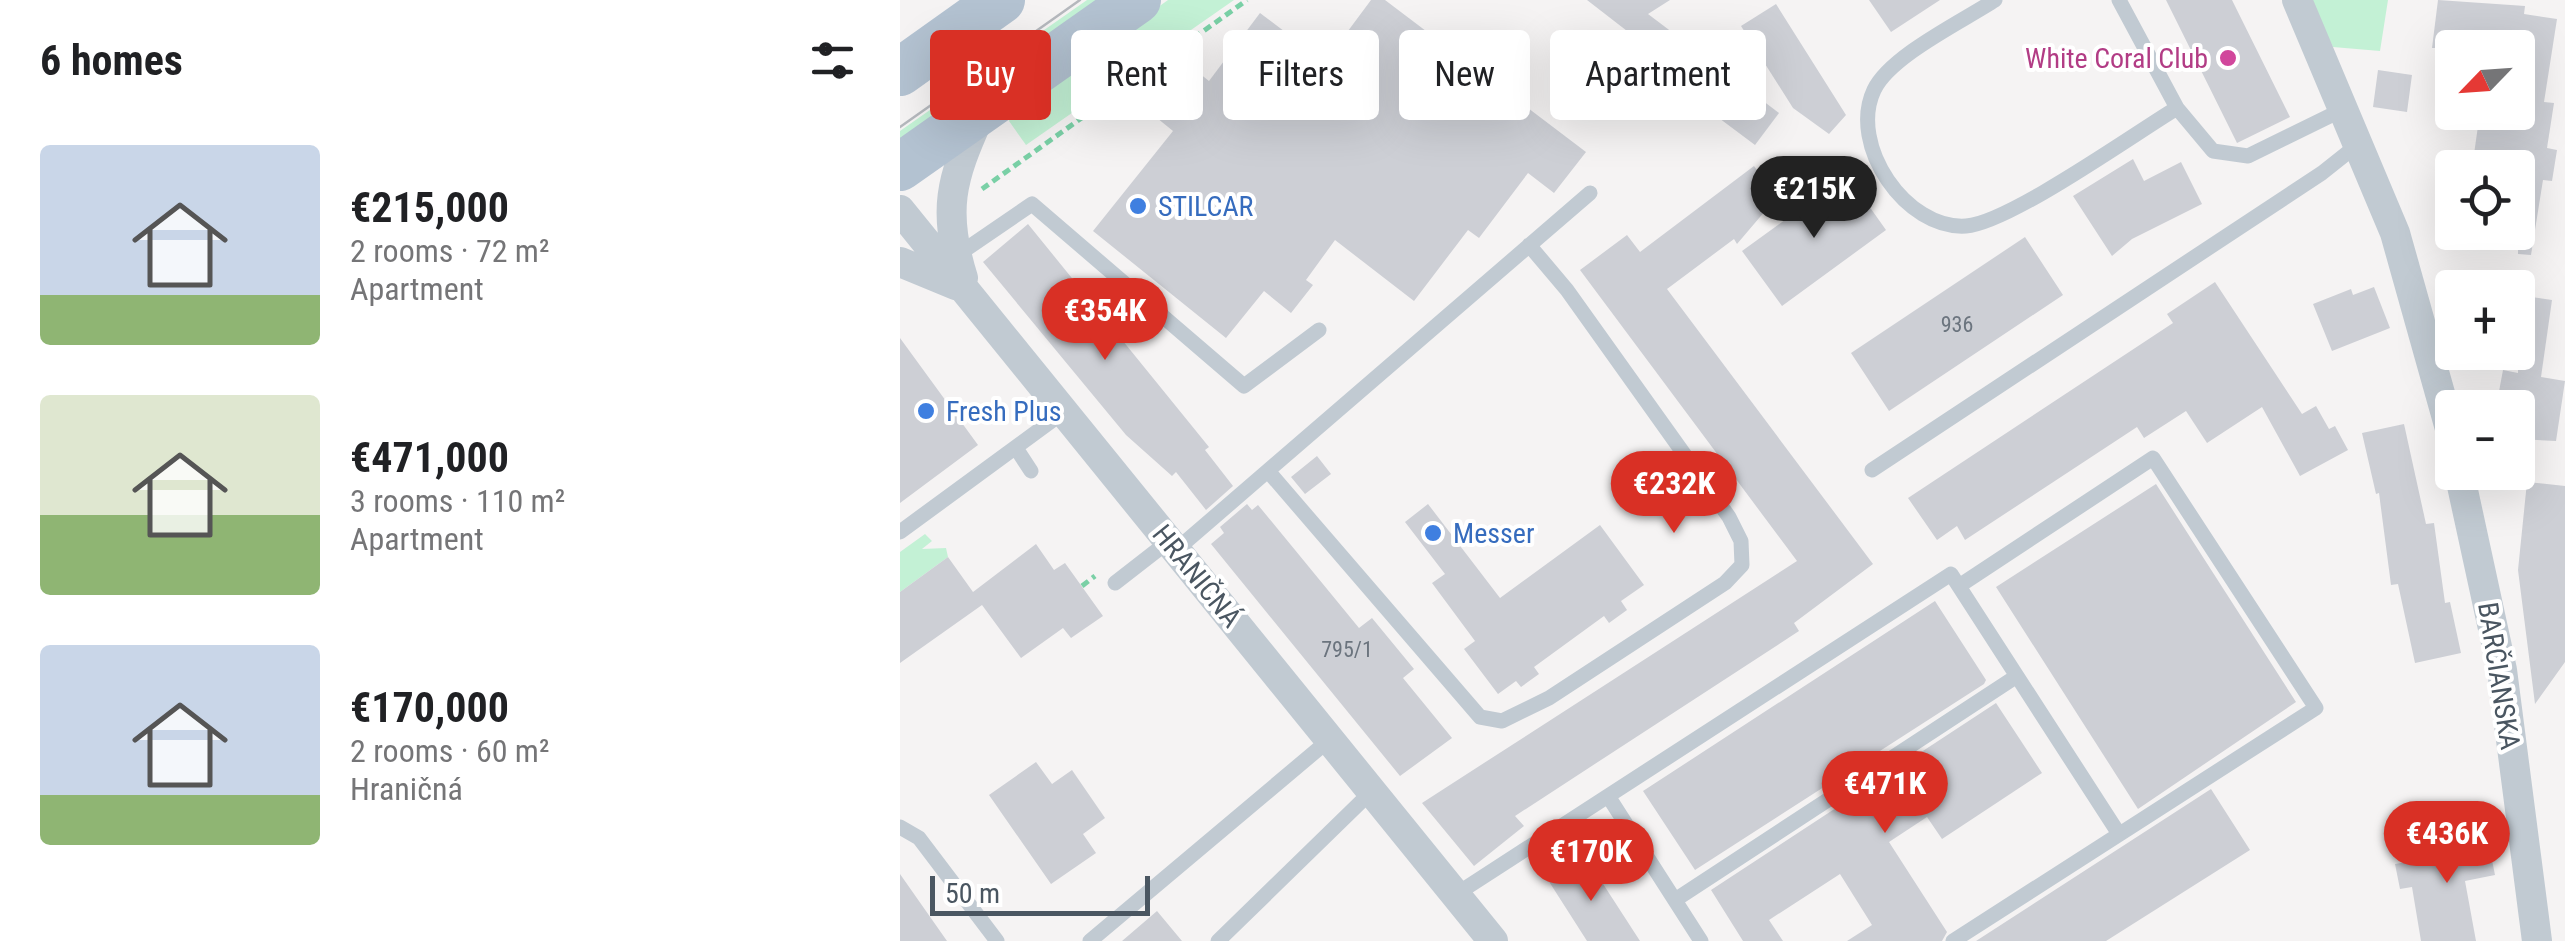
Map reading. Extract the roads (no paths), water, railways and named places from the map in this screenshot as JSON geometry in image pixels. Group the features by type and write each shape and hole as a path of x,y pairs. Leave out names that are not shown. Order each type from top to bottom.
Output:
{"main road":[{"path":"900,72 1002,0"},
{"path":"1051,60 1137,0"},
{"path":"900,167 966,120"}],"street":[{"path":"2297,0 2361,142 2412,288 2440,390"},
{"path":"967,291 956,256 949,208 960,160 978,120"},
{"name":"HRANIČNÁ","path":"900,210 1493,941"},
{"path":"900,262 967,291"},
{"name":"BARČIANSKA","path":"2464,490 2502,670 2537,941"}],"lane":[{"path":"1995,0 1889,69 1873,91 1868,126 1878,162 1904,202 1937,224 1968,226 2004,214 2177,108"},
{"path":"2119,0 2177,108 2213,150 2248,156 2346,108"},
{"path":"1872,470 2322,173 2361,142"},
{"path":"1115,583 1172,545 1268,471 1590,192"},
{"path":"956,256 1032,204 1244,386 1319,330"},
{"path":"1268,471 1480,716 1502,721 1549,698 1725,583 1742,565 1741,541 1730,517 1529,245"},
{"path":"900,532 1065,411"},
{"path":"1016,448 1031,471"},
{"path":"1953,941 2316,708 2153,458 1958,586"},
{"path":"1455,895 1950,574 2118,834"},
{"path":"1674,900 2016,676"},
{"path":"1090,941 1329,740"},
{"path":"1218,941 1371,792"},
{"path":"1608,796 1701,941"},
{"path":"900,827 919,838 997,941"}],"tram line":[{"path":"900,127 1080,0"}],"place":[{"name":"White Coral Club","path":"2228,58"},
{"name":"STILCAR","path":"1138,206"},
{"name":"Fresh Plus","path":"926,411"},
{"name":"Messer","path":"1433,533"}]}
